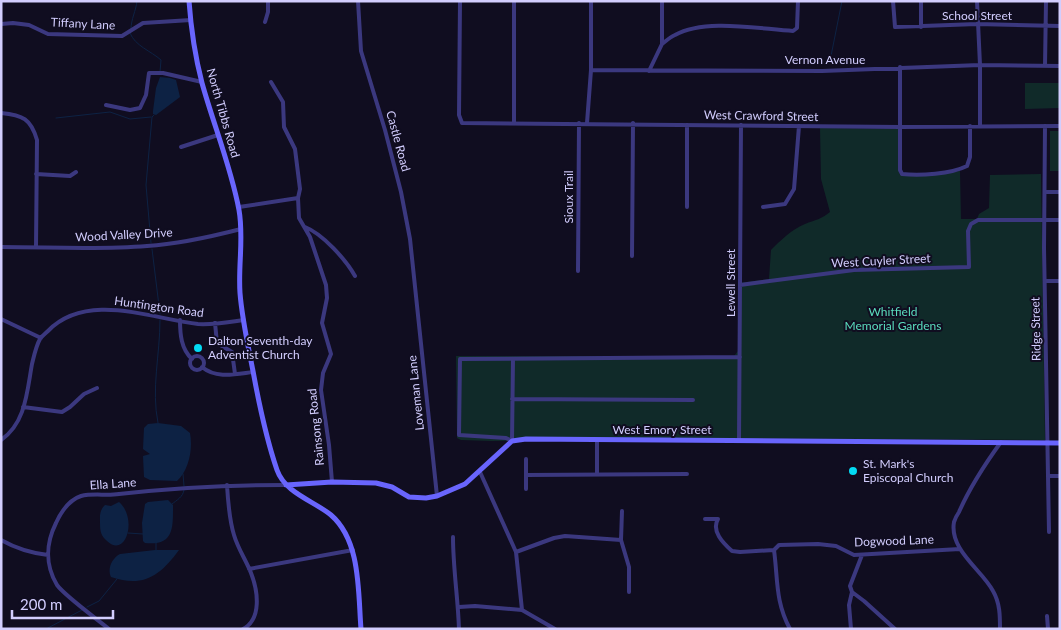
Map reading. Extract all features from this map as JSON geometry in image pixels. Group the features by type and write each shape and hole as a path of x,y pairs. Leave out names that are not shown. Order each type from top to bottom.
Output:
{"street":[{"name":"North Tibbs Road","path":"190,1 191,20 202,82 239,208 241,229 240,284 253,372 272,454 279,474 286,485"},
{"path":"265,22 268,12 268,1"},
{"name":"Castle Road","path":"358,1 362,51 401,192 410,239 415,288"},
{"name":"West Crawford Street","path":"460,1 459,115 462,123 633,123 900,127 1060,126"},
{"path":"514,1 514,123"},
{"path":"587,123 591,70 591,1"},
{"path":"662,1 662,44"},
{"path":"648,70 662,44 676,34 696,28 728,25 793,31 797,28 798,24 798,1"},
{"name":"School Street","path":"893,1 895,27 977,24 1060,26"},
{"path":"921,1 921,26"},
{"path":"977,1 980,126"},
{"path":"1045,66 1046,1"},
{"name":"Tiffany Lane","path":"1,24 29,25 48,34 122,36 142,23 191,20"},
{"name":"Vernon Avenue","path":"591,70 870,70 900,67 980,65 1060,66"},
{"path":"900,67 900,170 902,174 912,175 961,169 967,166 970,157 970,126"},
{"path":"106,105 130,110 140,108 146,95 149,73 163,73 202,82"},
{"name":"Rainsong Road","path":"271,82 283,102 284,126 295,150 300,189 298,198 299,218 305,227 319,261 326,284 327,298 322,323 331,354 323,373 321,390 332,482"},
{"path":"1,113 17,116 31,124 37,140 36,247"},
{"name":"Sioux Trail","path":"578,271 579,123"},
{"path":"632,256 633,123"},
{"path":"687,125 687,208"},
{"name":"Lewell Street","path":"739,441 741,125"},
{"path":"764,207 785,204 794,188 799,126"},
{"name":"Ridge Street","path":"1045,126 1045,281 1049,532"},
{"path":"181,147 218,135"},
{"path":"36,174 70,176 76,172"},
{"path":"1045,192 1060,192"},
{"path":"239,208 298,198"},
{"name":"West Cuyler Street","path":"740,285 854,270 969,268 968,231 971,224 978,220 1045,220"},
{"path":"1045,220 1060,220"},
{"path":"305,227 338,253 348,264 355,276"},
{"name":"Wood Valley Drive","path":"1,247 116,248 148,246 182,242 241,229"},
{"path":"1045,281 1060,281"},
{"name":"Loveman Lane","path":"415,288 437,496"},
{"name":"Huntington Road","path":"41,338 54,325 70,316 96,310 120,310 199,324 244,320"},
{"path":"1,319 41,338 35,353 24,407 13,430 1,440"},
{"path":"180,320 181,340 188,356 192,359"},
{"path":"215,323 216,343 232,352 235,374"},
{"path":"197,356 201,358 204,361 202,367 196,369 192,367 190,363 192,359 197,356"},
{"path":"512,441 506,438 459,435 460,359 740,357"},
{"path":"286,485 332,482 376,483 392,487 409,497 416,498 437,496 465,484 512,441 513,359"},
{"path":"202,367 209,373 235,374 253,372"},
{"path":"24,407 62,412 70,408 84,394 97,388"},
{"path":"512,399 693,400"},
{"name":"West Emory Street","path":"512,441 526,439 1060,443"},
{"path":"598,440 598,474"},
{"path":"1000,629 1000,612 997,599 993,590 960,549 954,523 964,501 1001,442"},
{"path":"526,459 526,489"},
{"path":"480,472 516,552 522,610"},
{"path":"526,475 687,474"},
{"path":"1048,476 1060,476"},
{"path":"226,485 233,532 238,548 254,582 256,612 254,620 243,629"},
{"name":"Ella Lane","path":"110,629 58,585 49,565 48,555 52,531 59,515 72,501 80,496 106,496 184,488 226,485 286,485"},
{"path":"286,485 331,516 345,532 353,550 362,629"},
{"path":"622,511 621,540 629,567 629,592"},
{"name":"Dogwood Lane","path":"705,519 718,519 715,524 716,530 732,551 740,552 774,550 779,545 818,544 836,546 854,555 960,549"},
{"path":"516,552 554,538 565,536 621,540"},
{"path":"453,537 453,565 459,629"},
{"path":"1,540 31,554 48,555"},
{"path":"249,569 353,550"},
{"path":"774,550 778,596 790,629"},
{"path":"851,629 849,605 852,592 850,586 862,555"},
{"path":"852,592 864,600 895,629"},
{"path":"458,607 483,606 522,610 555,629"},
{"path":"1047,616 1048,629"}],"green space":[{"path":"1025,83 1060,83 1060,108 1025,109"},
{"name":"Whitfield Memorial Gardens","path":"820,128 898,129 898,167 900,175 918,176 960,171 961,219 977,219 979,214 989,208 990,175 1041,174 1045,440 649,438 491,441 461,440 457,438 456,356 734,356 738,351 738,283 769,279 771,250 795,229 830,212 821,179"},
{"path":"1050,131 1060,131 1060,171 1050,171"}],"water":[{"path":"160,77 176,80 180,97 156,115 153,114 153,111 156,88"},
{"path":"158,423 181,426 190,433 189,459 185,471 177,481 150,480 144,477 143,456 150,454 143,449 144,428 148,424"},
{"path":"168,500 173,505 173,521 170,534 162,542 145,543 143,541 142,523 145,504"},
{"path":"119,502 125,509 129,526 124,541 120,545 114,545 107,541 101,533 100,514 105,505 111,506"},
{"path":"155,550 179,550 165,567 150,577 132,581 111,577 111,564 120,554"}],"waterway":[{"path":"131,29 137,1"},
{"path":"830,61 842,1"},
{"path":"130,33 139,45 161,60 160,72"},
{"path":"56,118 110,112 130,119 151,117"},
{"path":"151,243 146,185 152,117 154,115"},
{"path":"152,249 160,314"},
{"path":"158,423 155,397 160,320"},
{"path":"183,474 184,486"},
{"path":"172,504 181,496 184,490"},
{"path":"128,533 143,534"},
{"path":"156,543 156,550"},
{"path":"87,607 99,601 117,579"},
{"path":"46,629 82,610"}],"place":[{"name":"Dalton Seventh-day Adventist Church","path":"198,348"},
{"name":"St. Mark's Episcopal Church","path":"853,471"}]}
